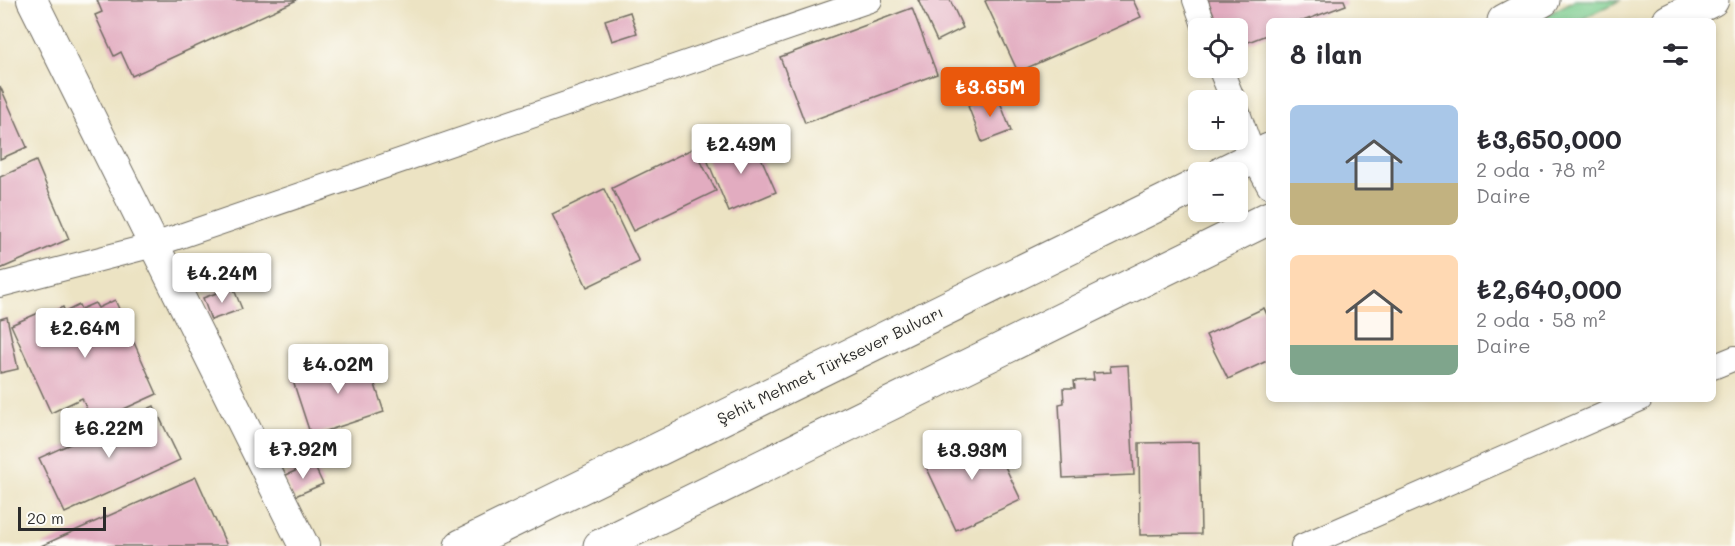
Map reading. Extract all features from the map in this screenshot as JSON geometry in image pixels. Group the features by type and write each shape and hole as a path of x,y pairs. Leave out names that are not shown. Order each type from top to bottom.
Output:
{"highway":[{"path":"1509,18 1542,0"},
{"path":"1676,18 1712,0"},
{"path":"1245,162 1262,154"},
{"name":"Şehit Mehmet Türksever Bulvarı","path":"461,546 1188,190"},
{"path":"600,546 1266,219"}],"street":[{"path":"32,0 304,546"},
{"path":"0,285 154,245 870,0"},
{"path":"1195,0 1201,18"},
{"path":"1248,130 1262,154 1266,172"},
{"path":"1716,366 1735,358"},
{"path":"1304,546 1633,402"}],"green space":[{"path":"1575,0 1621,0 1584,18 1541,18"}],"building":[{"path":"97,0 297,0 132,76 121,52 114,56 95,15 102,12"},
{"path":"918,0 950,0 963,28 937,41"},
{"path":"1133,0 1141,17 1018,72 985,1"},
{"path":"1208,0 1344,0 1346,5 1311,18 1266,18 1266,35 1248,42 1248,18 1215,18"},
{"path":"912,8 937,74 805,123 780,57"},
{"path":"630,12 637,33 612,41 605,20"},
{"path":"0,86 27,147 0,159"},
{"path":"997,94 1011,131 982,142 968,106"},
{"path":"752,137 776,192 729,212 706,157"},
{"path":"694,148 716,191 633,231 612,188"},
{"path":"36,161 69,239 0,269 0,177"},
{"path":"604,189 639,262 587,287 552,214"},
{"path":"233,287 242,309 211,320 203,298"},
{"path":"115,300 157,394 93,423 82,398 51,413 11,325 43,311 45,315 63,307 65,312 79,305 81,309 95,303 98,308"},
{"path":"1264,308 1266,312 1266,361 1228,379 1206,335"},
{"path":"7,317 18,369 0,373 0,319"},
{"path":"365,354 384,412 311,436 292,378"},
{"path":"1128,365 1134,475 1063,478 1059,404 1064,403 1063,388 1075,388 1074,381 1094,380 1093,373 1111,372 1110,366"},
{"path":"154,406 180,460 65,513 39,458"},
{"path":"989,433 1021,500 956,530 924,462"},
{"path":"1199,442 1201,534 1140,535 1139,443"},
{"path":"313,463 323,484 293,497 284,476"},
{"path":"196,477 227,546 41,546 63,536"}]}
